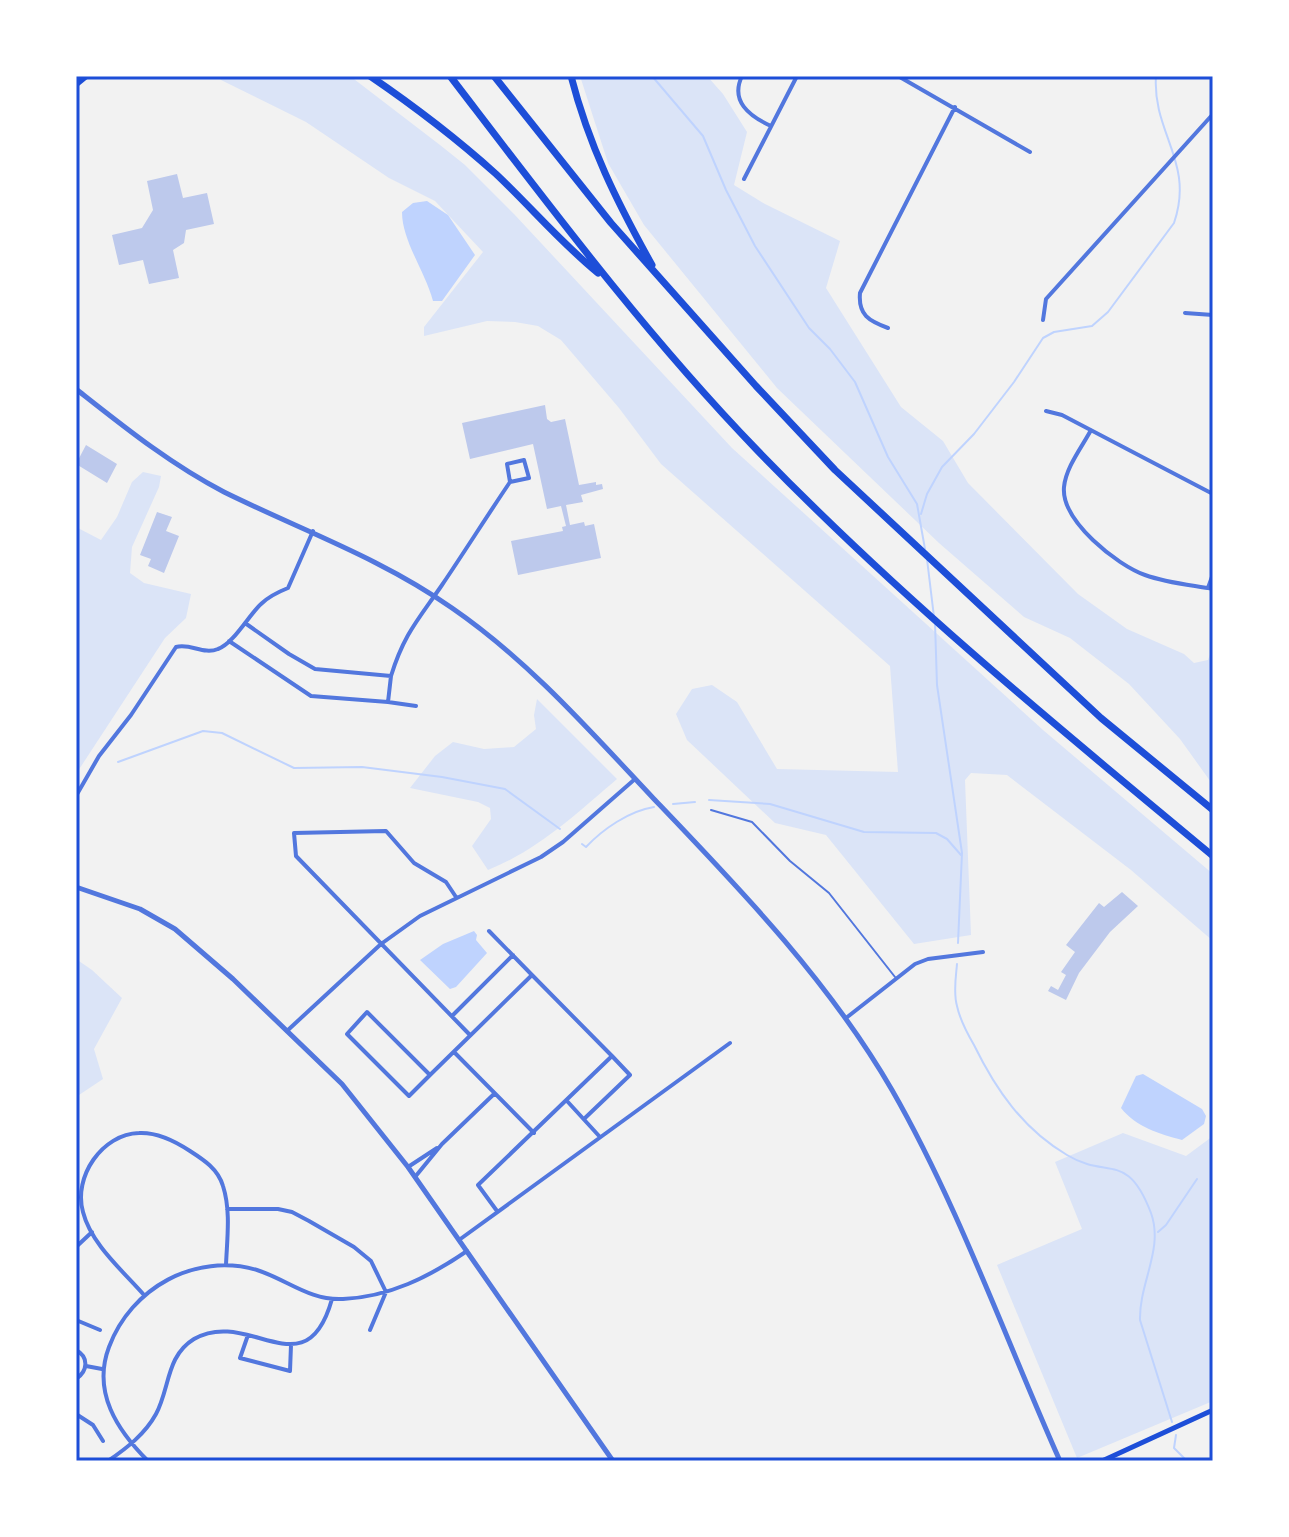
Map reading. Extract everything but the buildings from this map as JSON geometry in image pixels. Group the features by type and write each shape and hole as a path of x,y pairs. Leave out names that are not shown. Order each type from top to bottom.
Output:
{"highway":[{"path":"370,76 429,118 473,155 575,254 609,282"},
{"path":"450,76 609,282 757,450 903,593 1101,765 1213,856"},
{"path":"494,76 611,223 835,470 1101,718 1213,810"},
{"path":"571,76 600,168 659,277"}],"main road":[{"path":"76,85 87,76"},
{"path":"1102,1461 1213,1410"}],"street":[{"path":"742,76 738,94 742,106 771,126"},
{"path":"744,179 797,76"},
{"path":"898,76 1030,152"},
{"path":"888,328 865,317 859,304 860,293 955,107"},
{"path":"1043,320 1046,299 1213,114"},
{"path":"1185,313 1213,315"},
{"path":"76,389 182,467 224,491 378,562 434,595 490,636 527,668 772,925 846,1018 893,1092 934,1172 1060,1461"},
{"path":"1046,411 1062,415 1213,494"},
{"path":"1091,430 1064,487 1065,502 1073,517 1129,568 1152,577 1210,589 1213,574"},
{"path":"388,702 391,676 410,628 510,482 507,464 524,460 529,478 510,482"},
{"path":"76,796 99,756 131,715 176,647 185,645 212,651 223,648 260,604 288,588 313,531"},
{"path":"245,623 315,669 391,676"},
{"path":"229,641 311,696 416,706"},
{"path":"288,1030 381,944 420,916 541,857 563,842 635,779"},
{"path":"456,897 446,882 414,863 386,831 294,833 296,856 470,1035"},
{"path":"76,887 140,909 168,924 288,1030 346,1088 408,1167 613,1461"},
{"path":"489,931 630,1075 585,1118"},
{"path":"846,1018 915,964 928,959 983,952"},
{"path":"452,1016 513,955"},
{"path":"430,1075 367,1012 347,1034 409,1096 532,975"},
{"path":"459,1240 730,1043"},
{"path":"454,1052 534,1133"},
{"path":"497,1211 478,1185 612,1056"},
{"path":"415,1177 442,1144 494,1094"},
{"path":"567,1101 601,1138"},
{"path":"144,1295 92,1232 83,1212 81,1194 84,1176 101,1150 116,1139 131,1134 158,1135 204,1160 222,1183 227,1209 226,1265"},
{"path":"408,1167 442,1144"},
{"path":"227,1209 278,1209 300,1216 354,1247 371,1261 386,1292 370,1330"},
{"path":"76,1247 92,1232"},
{"path":"148,1461 132,1445 110,1412 102,1369 117,1330 144,1295 189,1270 226,1265 257,1271 311,1295 332,1299 355,1298 386,1292 435,1273 467,1251"},
{"path":"108,1461 132,1445 157,1412 172,1364 194,1340 209,1333 235,1332 280,1345 303,1343 322,1326 332,1299"},
{"path":"76,1320 100,1330"},
{"path":"248,1335 240,1358 271,1368 290,1371 291,1345"},
{"path":"76,1350 84,1356 86,1366 76,1379"},
{"path":"86,1366 102,1369"},
{"path":"76,1414 93,1425 103,1441"}],"lane":[{"path":"711,810 752,822 790,861 829,893 896,979"}],"shaded area":[{"path":"219,76 350,76 465,165 732,448 1043,730 1213,874 1213,941 1131,870 1007,775 971,773 965,780 971,935 914,944 826,835 775,823 687,740 676,714 692,689 712,685 737,702 777,769 898,772 890,666 661,464 619,408 561,340 538,326 487,321 424,336 424,327 483,252 435,201 389,178 306,122 221,80"},
{"path":"580,76 707,76 723,94 747,132 734,185 840,241 826,288 901,407 943,441 968,483 1078,594 1127,629 1184,654 1194,663 1208,660 1213,646 1213,785 1180,739 1129,684 1070,638 1024,617 939,543 777,388 644,225 608,163"},
{"path":"143,472 161,476 132,547 130,573 144,583 191,594 186,618 165,638 76,774 76,527 101,540 117,517 132,482"},
{"path":"537,699 617,779 540,842 488,870 472,846 491,819 490,808 478,802 410,788 435,756 453,742 484,749 514,747 536,729 534,715"},
{"path":"76,959 122,998 94,1049 103,1079 76,1097"},
{"path":"1123,1133 1186,1156 1213,1136 1213,1401 1077,1458 997,1265 1082,1229 1055,1162"}],"water":[{"path":"427,201 448,215 475,255 442,301 433,301 403,223 402,212 413,203"},
{"path":"474,931 476,940 487,953 456,987 450,989 420,960 443,944"},
{"path":"1143,1074 1202,1109 1206,1116 1204,1124 1182,1140 1141,1125 1127,1115 1121,1108 1136,1076"}],"waterway":[{"path":"652,76 703,136 755,246 809,328 855,382 888,457 917,504 925,549"},
{"path":"921,514 927,494 942,467 974,434 1043,338 1054,332 1092,326 1108,312 1174,223 1179,202 1179,182 1156,96 1156,76"},
{"path":"927,559 934,617"},
{"path":"935,623 937,685 962,853 958,943"},
{"path":"118,762 203,731 222,733 294,768 362,767 505,789 560,829"},
{"path":"709,800 770,804 864,832 936,833 947,839 961,855"},
{"path":"673,804 695,802"},
{"path":"582,844 586,847 617,822 635,812 654,807"},
{"path":"957,964 955,995 958,1011 992,1078 1012,1107 1051,1145 1081,1162 1125,1174 1142,1193 1151,1213 1155,1240 1140,1320 1172,1422"},
{"path":"1158,1232 1197,1179"},
{"path":"1176,1435 1174,1448 1187,1461"}]}
